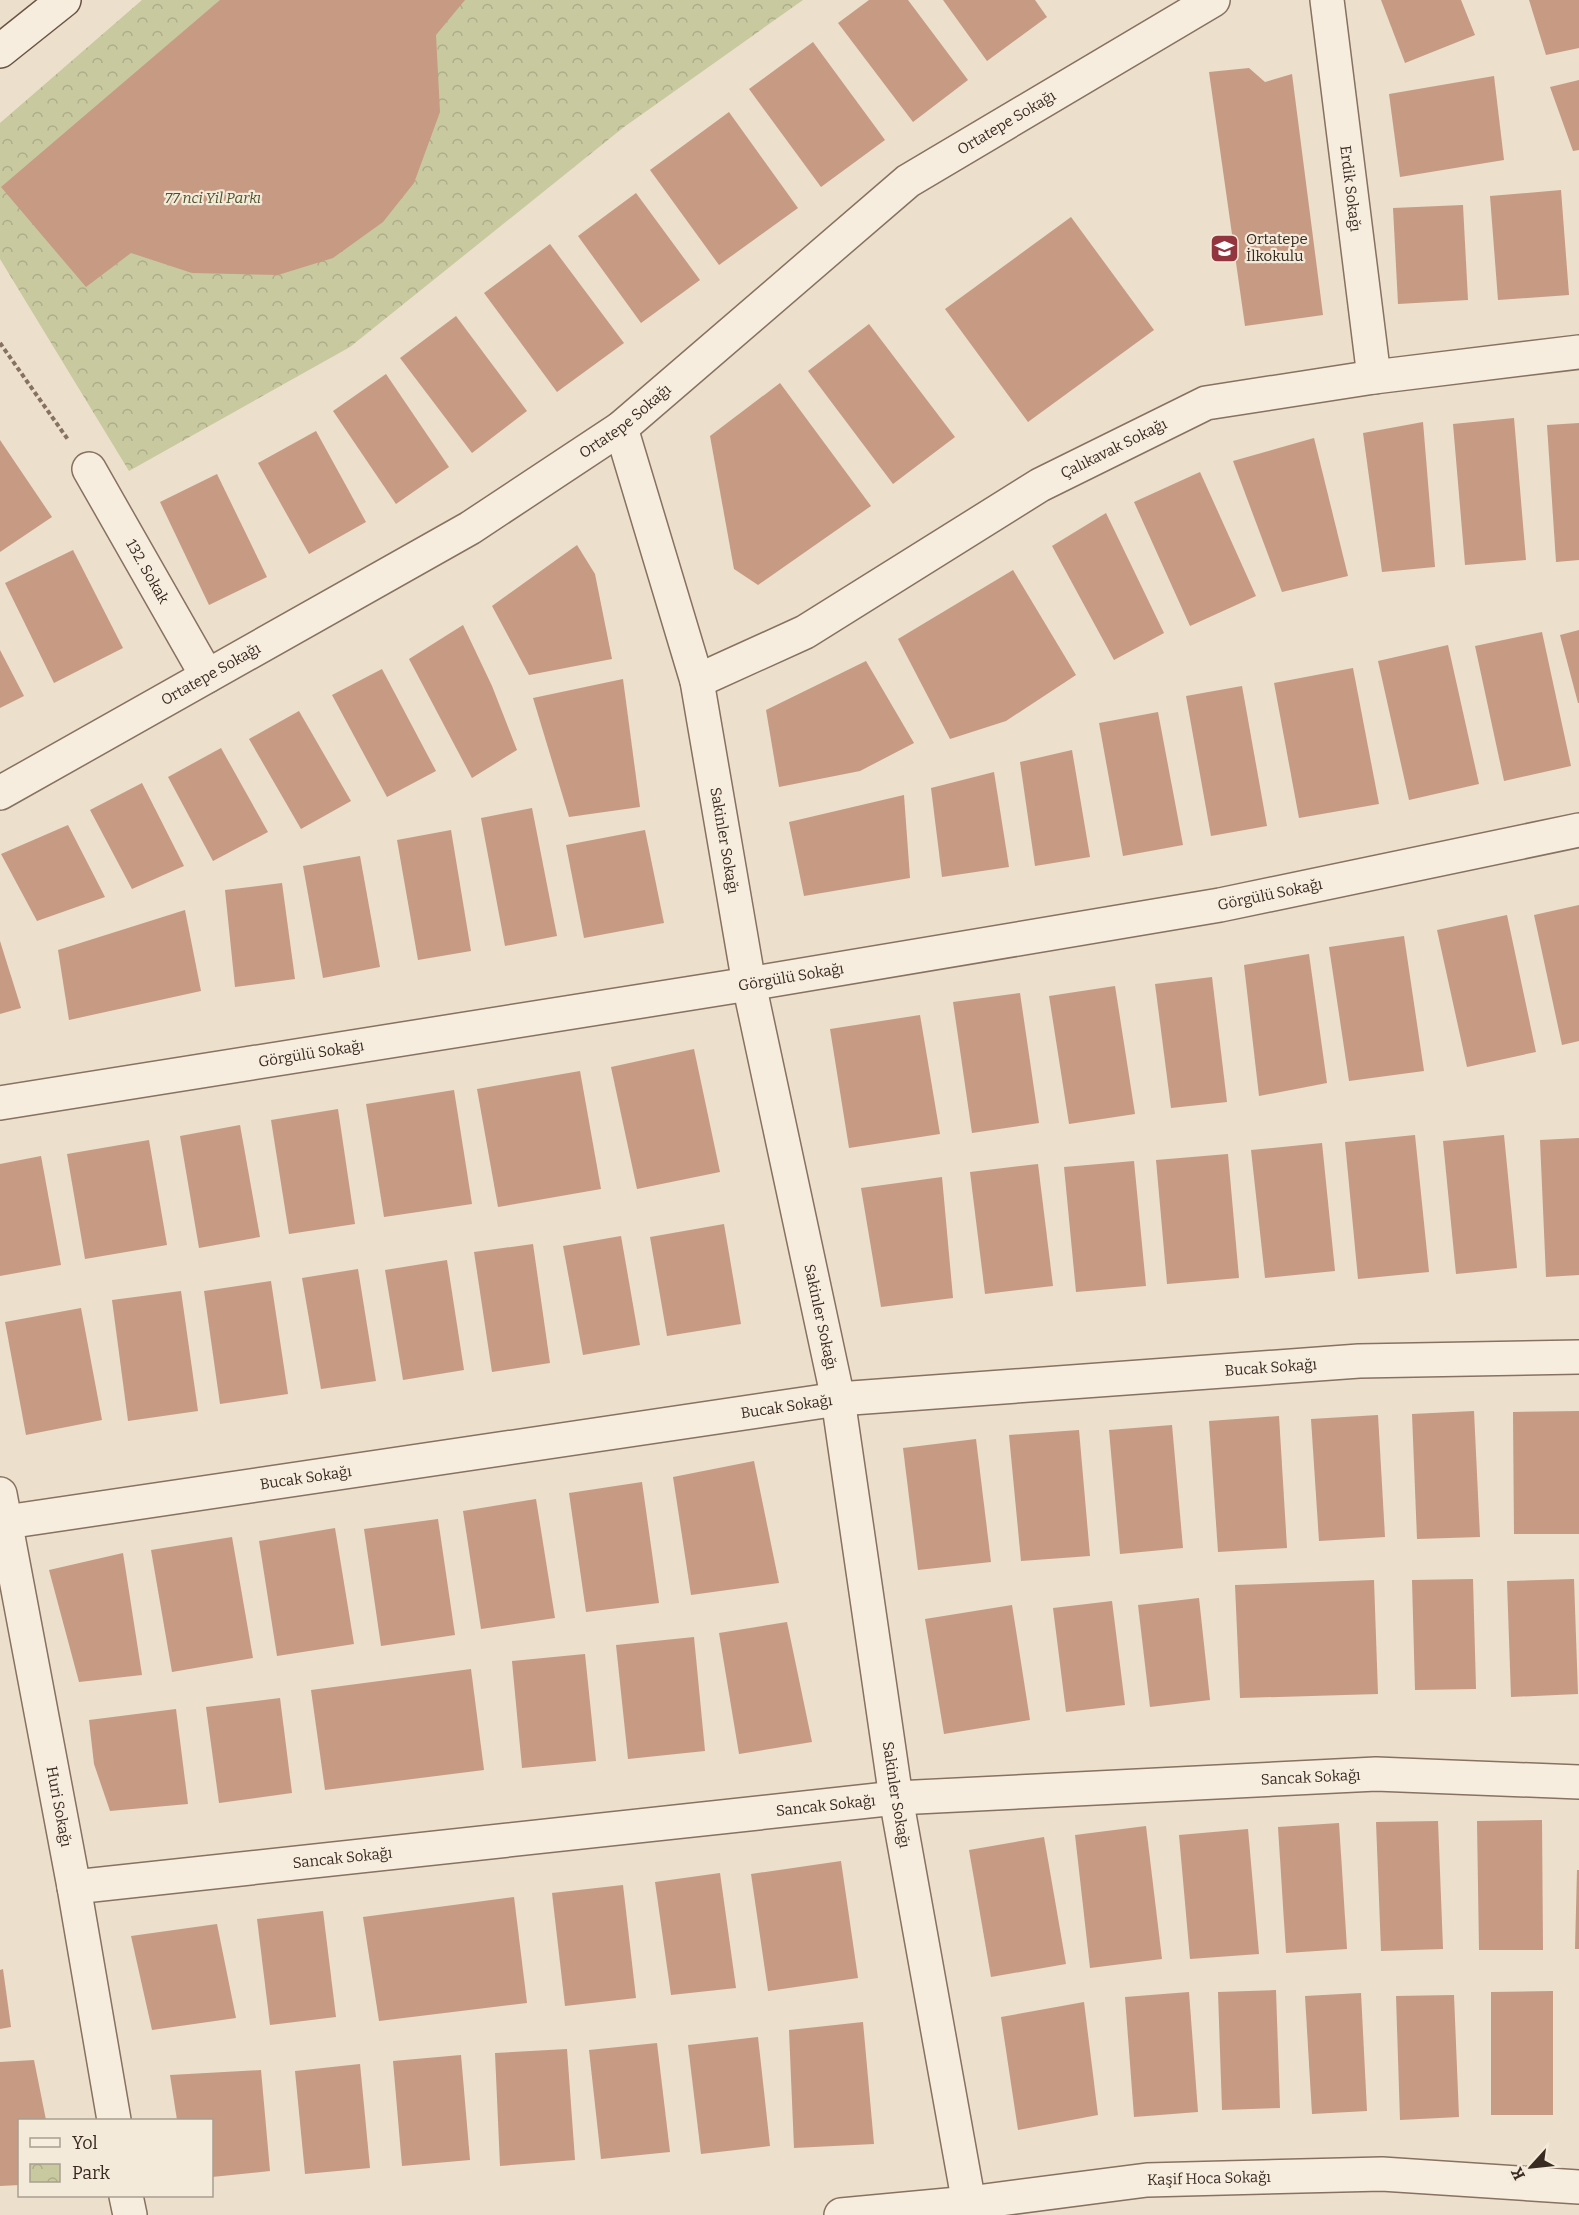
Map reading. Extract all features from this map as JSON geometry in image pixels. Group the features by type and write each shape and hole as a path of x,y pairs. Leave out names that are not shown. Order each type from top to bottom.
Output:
{"street":[{"path":"0,51 64,0"},
{"name":"Ortatepe Sokağı","path":"0,793 470,528 621,428 908,181 1213,0"},
{"name":"Erdik Sokağı","path":"1327,0 1374,377"},
{"name":"Çalıkavak Sokağı","path":"697,681 805,632 1040,485 1206,403 1374,377 1579,352"},
{"name":"Sakinler Sokağı","path":"621,428 697,681 749,984 838,1399 896,1798 970,2209"},
{"name":"132. Sokak","path":"89,469 207,676"},
{"name":"Görgülü Sokağı","path":"0,1103 749,984 1220,906 1579,830"},
{"name":"Bucak Sokağı","path":"2,1513 838,1399 1359,1361 1579,1357"},
{"name":"Huri Sokağı","path":"2,1513 74,1887 114,2119"},
{"name":"Sancak Sokağı","path":"74,1887 896,1798 1376,1773 1579,1782"},
{"name":"Kaşif Hoca Sokağı","path":"841,2215 970,2209 1147,2180 1382,2174 1579,2187"},
{"path":"126,2197 130,2215"}],"path":[{"path":"0,343 89,469"}],"green space":[{"name":"77 nci Yil Parkı","path":"142,0 803,0 624,127 350,347 129,471 0,259 0,123"}],"building":[{"path":"220,0 465,0 436,35 440,112 414,183 383,222 333,258 278,275 192,273 131,253 86,287 1,187"},
{"path":"869,0 908,0 968,80 913,122 838,23"},
{"path":"943,0 1035,0 1047,17 987,61"},
{"path":"1381,0 1461,0 1475,35 1405,63"},
{"path":"1529,0 1579,0 1579,48 1546,55"},
{"path":"813,42 885,140 821,187 749,89"},
{"path":"1249,68 1265,82 1292,74 1323,315 1245,326 1209,72"},
{"path":"1494,76 1504,160 1400,177 1389,94"},
{"path":"1579,80 1579,150 1573,151 1550,87"},
{"path":"729,112 798,208 719,265 650,170"},
{"path":"1561,190 1569,295 1498,300 1490,196"},
{"path":"636,193 700,280 641,323 578,236"},
{"path":"1463,205 1468,300 1398,304 1393,208"},
{"path":"1071,217 1154,330 1028,422 945,309"},
{"path":"550,244 624,343 557,392 484,293"},
{"path":"456,316 527,411 472,453 400,358"},
{"path":"869,324 955,437 893,484 808,371"},
{"path":"386,374 449,467 396,504 333,411"},
{"path":"780,383 871,506 758,585 734,569 710,436"},
{"path":"1514,418 1526,560 1465,565 1453,424"},
{"path":"1423,422 1435,567 1382,572 1363,433"},
{"path":"1579,423 1579,560 1556,562 1547,425"},
{"path":"316,431 366,522 309,554 258,463"},
{"path":"1314,438 1348,576 1282,592 1233,461"},
{"path":"0,440 52,517 0,552"},
{"path":"1200,472 1256,596 1190,626 1134,502"},
{"path":"217,474 267,577 209,605 160,502"},
{"path":"1106,513 1164,633 1114,660 1052,546"},
{"path":"577,545 595,574 612,659 529,675 492,606"},
{"path":"73,550 123,648 54,683 5,583"},
{"path":"1013,570 1076,675 1006,721 950,739 898,639"},
{"path":"463,625 492,686 517,750 472,778 409,659"},
{"path":"1579,630 1579,703 1578,703 1560,635"},
{"path":"1542,632 1571,766 1504,781 1475,646"},
{"path":"1448,645 1479,784 1409,800 1378,661"},
{"path":"0,650 24,696 0,708"},
{"path":"866,661 914,743 860,771 779,787 766,710"},
{"path":"1353,668 1379,804 1299,818 1274,683"},
{"path":"382,669 436,771 387,797 332,695"},
{"path":"623,679 640,807 569,817 533,698"},
{"path":"1242,686 1267,826 1211,836 1186,696"},
{"path":"299,711 351,801 301,829 249,739"},
{"path":"1158,712 1183,845 1123,856 1099,723"},
{"path":"221,748 268,832 213,861 168,777"},
{"path":"1072,750 1090,857 1035,866 1020,762"},
{"path":"994,772 1009,867 942,877 931,788"},
{"path":"142,783 184,866 132,889 90,810"},
{"path":"904,795 910,878 804,896 789,822"},
{"path":"532,808 557,936 505,946 481,818"},
{"path":"68,825 105,897 37,921 1,854"},
{"path":"451,830 471,951 418,960 397,840"},
{"path":"645,830 664,923 584,938 566,845"},
{"path":"360,856 380,967 323,978 303,866"},
{"path":"282,883 295,979 235,987 225,890"},
{"path":"1579,905 1579,1041 1562,1045 1534,915"},
{"path":"185,910 201,991 69,1020 58,950"},
{"path":"1507,915 1536,1052 1467,1067 1437,930"},
{"path":"1404,936 1424,1071 1349,1081 1329,947"},
{"path":"0,941 21,1008 0,1014"},
{"path":"1309,954 1327,1083 1259,1096 1244,965"},
{"path":"1212,977 1227,1102 1171,1108 1155,984"},
{"path":"1115,986 1135,1114 1069,1124 1049,996"},
{"path":"1020,993 1039,1123 972,1133 953,1002"},
{"path":"920,1015 940,1134 849,1148 830,1029"},
{"path":"694,1049 720,1172 637,1189 611,1067"},
{"path":"580,1071 601,1189 498,1207 477,1089"},
{"path":"454,1090 472,1204 384,1217 366,1104"},
{"path":"338,1109 355,1224 289,1234 271,1120"},
{"path":"240,1125 260,1237 199,1248 180,1136"},
{"path":"1415,1135 1429,1272 1358,1279 1345,1142"},
{"path":"1504,1135 1517,1268 1456,1274 1443,1141"},
{"path":"1579,1138 1579,1275 1546,1277 1540,1140"},
{"path":"149,1140 167,1245 85,1259 67,1154"},
{"path":"1322,1143 1335,1271 1265,1278 1251,1150"},
{"path":"1228,1154 1239,1278 1167,1284 1156,1160"},
{"path":"41,1156 61,1265 0,1276 0,1164"},
{"path":"1134,1161 1146,1286 1076,1292 1064,1167"},
{"path":"1038,1164 1053,1286 985,1294 970,1172"},
{"path":"942,1177 953,1298 881,1307 861,1188"},
{"path":"724,1224 741,1324 667,1336 650,1237"},
{"path":"621,1236 640,1345 583,1355 563,1246"},
{"path":"533,1244 550,1363 492,1372 474,1252"},
{"path":"447,1260 464,1370 403,1380 385,1270"},
{"path":"358,1269 376,1381 321,1389 302,1278"},
{"path":"271,1281 288,1394 220,1404 204,1291"},
{"path":"181,1291 198,1411 128,1421 112,1300"},
{"path":"81,1308 102,1420 26,1435 5,1322"},
{"path":"1474,1411 1480,1537 1417,1539 1412,1414"},
{"path":"1579,1411 1579,1534 1514,1534 1513,1412"},
{"path":"1378,1415 1385,1537 1319,1541 1311,1419"},
{"path":"1279,1416 1287,1548 1218,1552 1209,1421"},
{"path":"1172,1425 1183,1548 1120,1554 1109,1430"},
{"path":"1079,1430 1090,1556 1021,1561 1009,1435"},
{"path":"976,1439 991,1562 918,1570 903,1448"},
{"path":"754,1461 779,1583 691,1595 673,1477"},
{"path":"642,1482 659,1603 586,1612 569,1493"},
{"path":"536,1499 555,1618 481,1629 463,1511"},
{"path":"438,1519 455,1635 381,1646 364,1529"},
{"path":"335,1528 354,1644 277,1656 259,1541"},
{"path":"232,1537 253,1658 172,1672 151,1550"},
{"path":"123,1553 142,1675 79,1682 49,1570"},
{"path":"1473,1579 1476,1689 1415,1690 1412,1580"},
{"path":"1574,1579 1578,1694 1511,1697 1507,1581"},
{"path":"1374,1580 1378,1694 1240,1698 1235,1585"},
{"path":"1199,1598 1210,1700 1150,1707 1138,1605"},
{"path":"1112,1601 1125,1705 1066,1712 1053,1608"},
{"path":"1012,1605 1030,1720 944,1734 925,1619"},
{"path":"787,1622 812,1742 739,1754 719,1633"},
{"path":"694,1637 705,1751 628,1759 616,1645"},
{"path":"585,1654 596,1761 522,1768 512,1661"},
{"path":"471,1669 484,1770 325,1790 311,1690"},
{"path":"280,1698 292,1793 219,1803 206,1707"},
{"path":"176,1709 188,1804 110,1811 94,1764 89,1720"},
{"path":"1542,1820 1543,1950 1479,1950 1477,1821"},
{"path":"1438,1821 1443,1949 1381,1951 1376,1822"},
{"path":"1339,1823 1347,1949 1286,1953 1278,1827"},
{"path":"1146,1826 1162,1959 1090,1968 1075,1835"},
{"path":"1248,1829 1259,1954 1190,1959 1179,1835"},
{"path":"1044,1837 1066,1964 991,1977 969,1850"},
{"path":"841,1861 858,1978 768,1991 751,1874"},
{"path":"1577,1870 1579,1870 1579,1949 1575,1949"},
{"path":"720,1873 736,1988 671,1995 655,1882"},
{"path":"623,1885 636,1998 565,2006 552,1893"},
{"path":"514,1897 527,2003 379,2021 363,1917"},
{"path":"323,1911 336,2017 270,2025 257,1919"},
{"path":"217,1924 236,2018 152,2030 131,1936"},
{"path":"3,1969 11,2027 0,2029 0,1970"},
{"path":"1276,1990 1280,2108 1222,2110 1218,1992"},
{"path":"1553,1991 1553,2115 1491,2115 1491,1992"},
{"path":"1189,1992 1198,2112 1134,2117 1125,1997"},
{"path":"1361,1993 1367,2111 1312,2114 1305,1996"},
{"path":"1454,1995 1459,2117 1400,2120 1396,1996"},
{"path":"1084,2002 1098,2115 1018,2130 1001,2017"},
{"path":"863,2022 874,2144 794,2148 789,2030"},
{"path":"758,2037 770,2146 701,2154 688,2045"},
{"path":"657,2043 670,2152 601,2159 589,2050"},
{"path":"567,2049 575,2160 500,2166 495,2053"},
{"path":"461,2055 470,2160 402,2166 393,2061"},
{"path":"34,2060 46,2119 18,2119 18,2185 0,2186 0,2062"},
{"path":"360,2064 370,2168 305,2174 295,2071"},
{"path":"261,2070 270,2171 213,2177 213,2119 177,2119 170,2075"}],"place":[{"name":"Ortatepe İlkokulu","path":"1225,248"}]}
